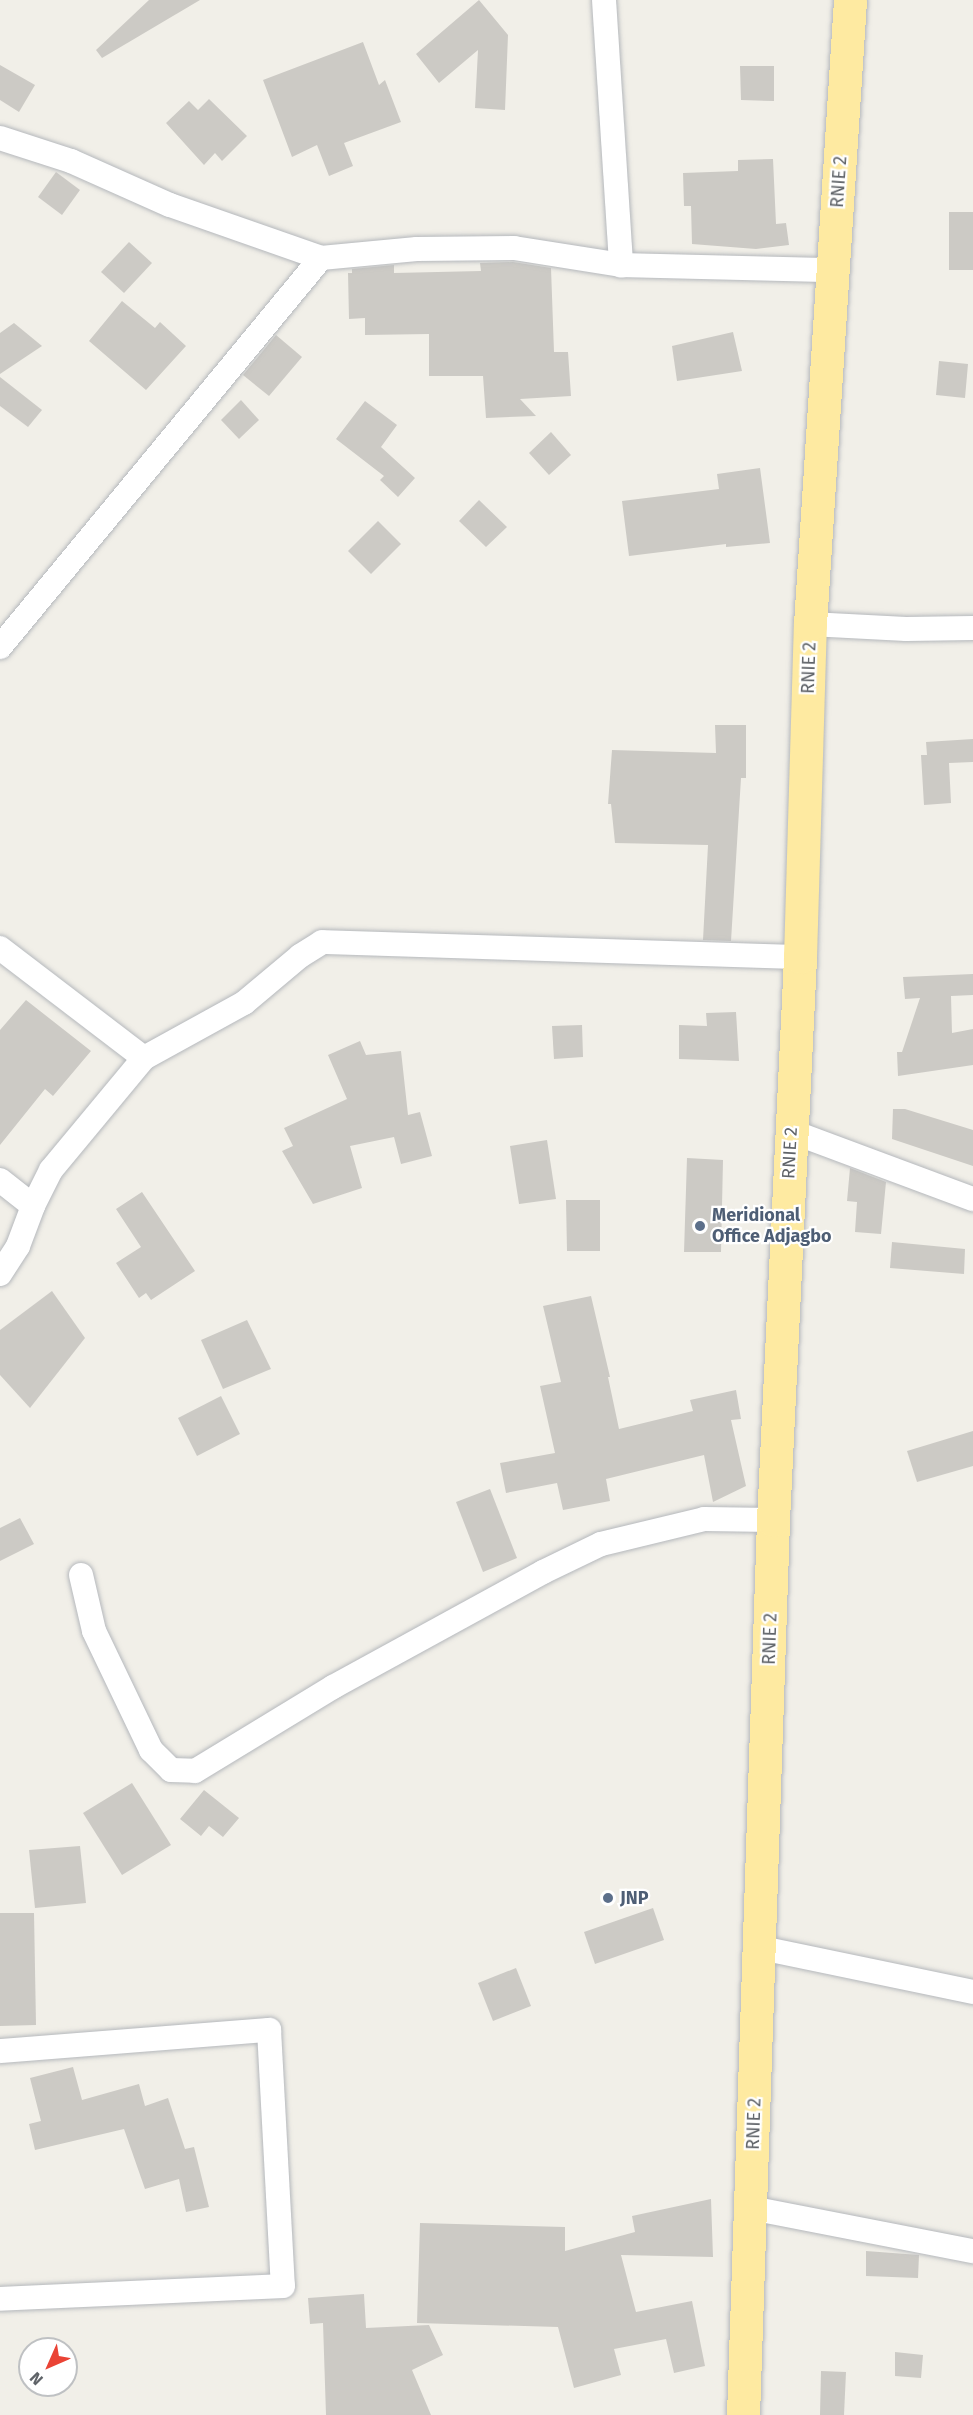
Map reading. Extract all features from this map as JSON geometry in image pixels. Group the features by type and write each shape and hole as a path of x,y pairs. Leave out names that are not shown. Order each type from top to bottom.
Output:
{"highway":[{"name":"RNIE 2","path":"743,2415 761,1948 774,1520 790,1131 800,957 810,624 850,0"}],"street":[{"path":"604,0 621,265"},
{"path":"0,138 70,161 170,205 321,258 417,249 514,248 621,265 833,270"},
{"path":"0,647 321,258"},
{"path":"810,624 906,629 973,628"},
{"path":"0,1274 18,1246 33,1206 51,1170 144,1058 244,1003 300,956 322,942 800,957"},
{"path":"0,948 144,1058"},
{"path":"790,1131 973,1199"},
{"path":"0,1180 33,1206"},
{"path":"81,1575 94,1631 151,1750 171,1770 195,1771 333,1687 543,1572 601,1544 704,1519 774,1520"},
{"path":"761,1948 973,1992"},
{"path":"0,2051 269,2030 283,2286 0,2299"},
{"path":"751,2208 973,2251"}],"building":[{"path":"149,0 200,0 102,58 96,50"},
{"path":"479,0 508,35 505,110 475,108 478,50 439,83 416,54"},
{"path":"363,42 379,85 385,80 401,122 344,143 353,166 329,176 317,145 292,157 263,80"},
{"path":"0,65 35,85 19,112 0,100"},
{"path":"740,66 774,66 774,101 741,100"},
{"path":"209,99 247,136 222,161 215,153 204,165 166,123 189,101 198,110"},
{"path":"773,159 776,224 786,223 789,245 756,249 692,244 691,206 684,206 683,173 738,171 738,160"},
{"path":"56,172 80,190 62,215 38,197"},
{"path":"949,212 973,212 973,270 949,270"},
{"path":"129,242 152,263 124,293 101,272"},
{"path":"513,262 551,268 554,352 568,352 571,396 520,399 536,416 486,418 483,376 429,376 429,334 365,335 365,318 349,319 348,273 352,273 352,269 394,265 394,273 481,271 480,263"},
{"path":"122,301 155,328 160,322 186,346 146,390 89,341"},
{"path":"14,323 42,346 0,374 0,333"},
{"path":"733,332 742,371 677,381 672,346"},
{"path":"276,335 302,357 269,396 243,375"},
{"path":"939,361 968,364 965,398 936,395"},
{"path":"0,377 42,410 28,427 0,406"},
{"path":"241,400 259,420 239,439 221,420"},
{"path":"365,401 397,425 381,447 415,478 398,497 380,480 384,476 336,439"},
{"path":"551,432 571,455 549,475 529,453"},
{"path":"760,468 770,543 726,547 726,544 629,556 622,501 719,489 717,474"},
{"path":"479,500 507,527 486,547 459,521"},
{"path":"378,521 401,544 371,574 348,551"},
{"path":"715,725 746,725 746,778 741,778 731,941 703,940 708,845 615,843 611,804 608,804 612,750 716,753"},
{"path":"973,739 973,762 949,763 951,803 924,805 921,755 927,755 926,742"},
{"path":"973,974 973,995 951,996 952,1033 973,1029 973,1065 898,1076 897,1052 902,1052 920,998 905,999 903,977"},
{"path":"26,1000 91,1051 53,1096 45,1089 0,1145 0,1030"},
{"path":"736,1012 739,1061 679,1059 679,1025 707,1026 706,1013"},
{"path":"582,1025 583,1057 554,1059 552,1026"},
{"path":"360,1041 366,1055 401,1051 408,1115 420,1112 432,1156 401,1164 394,1137 350,1146 362,1188 313,1204 282,1151 293,1146 284,1128 347,1099 328,1055"},
{"path":"893,1109 905,1109 973,1130 973,1166 892,1139"},
{"path":"547,1140 556,1199 519,1204 510,1146"},
{"path":"687,1158 723,1160 721,1252 684,1252"},
{"path":"850,1168 886,1182 881,1234 855,1232 857,1202 847,1201"},
{"path":"142,1192 195,1271 151,1300 146,1293 139,1298 116,1263 141,1247 116,1209"},
{"path":"566,1200 600,1200 600,1251 567,1251"},
{"path":"892,1242 965,1249 964,1274 890,1268"},
{"path":"52,1291 85,1338 30,1408 0,1375 0,1330"},
{"path":"591,1296 610,1377 608,1377 619,1429 693,1411 690,1400 736,1390 741,1419 731,1420 746,1486 713,1502 704,1455 606,1479 610,1501 563,1510 557,1483 506,1493 500,1463 555,1453 540,1386 561,1382 543,1306"},
{"path":"247,1320 271,1369 223,1389 201,1340"},
{"path":"221,1396 240,1434 197,1456 178,1418"},
{"path":"973,1431 973,1466 917,1482 907,1451"},
{"path":"490,1489 517,1558 483,1572 456,1502"},
{"path":"20,1518 34,1544 0,1561 0,1528"},
{"path":"132,1783 171,1845 122,1875 83,1813"},
{"path":"204,1790 239,1818 223,1837 209,1826 201,1836 180,1819"},
{"path":"80,1846 86,1903 35,1908 29,1850"},
{"path":"653,1908 664,1940 595,1964 584,1932"},
{"path":"0,1913 34,1913 36,2025 0,2026"},
{"path":"516,1968 531,2006 493,2021 478,1983"},
{"path":"73,2067 82,2100 139,2084 145,2106 168,2098 185,2149 194,2147 209,2207 186,2212 179,2179 145,2189 124,2129 35,2150 29,2124 41,2121 30,2078"},
{"path":"711,2199 713,2257 621,2255 636,2312 692,2301 705,2366 674,2373 666,2339 614,2349 621,2375 574,2388 558,2327 417,2323 420,2223 565,2227 565,2251 635,2232 632,2216"},
{"path":"866,2251 919,2255 918,2278 866,2276"},
{"path":"364,2294 366,2328 429,2325 443,2355 412,2370 431,2415 326,2415 323,2323 310,2324 308,2298"},
{"path":"895,2352 923,2355 921,2378 895,2376"},
{"path":"821,2371 846,2372 844,2415 820,2415"}],"place":[{"name":"Meridional Office Adjagbo","path":"700,1226"},
{"name":"JNP","path":"608,1898"}]}
